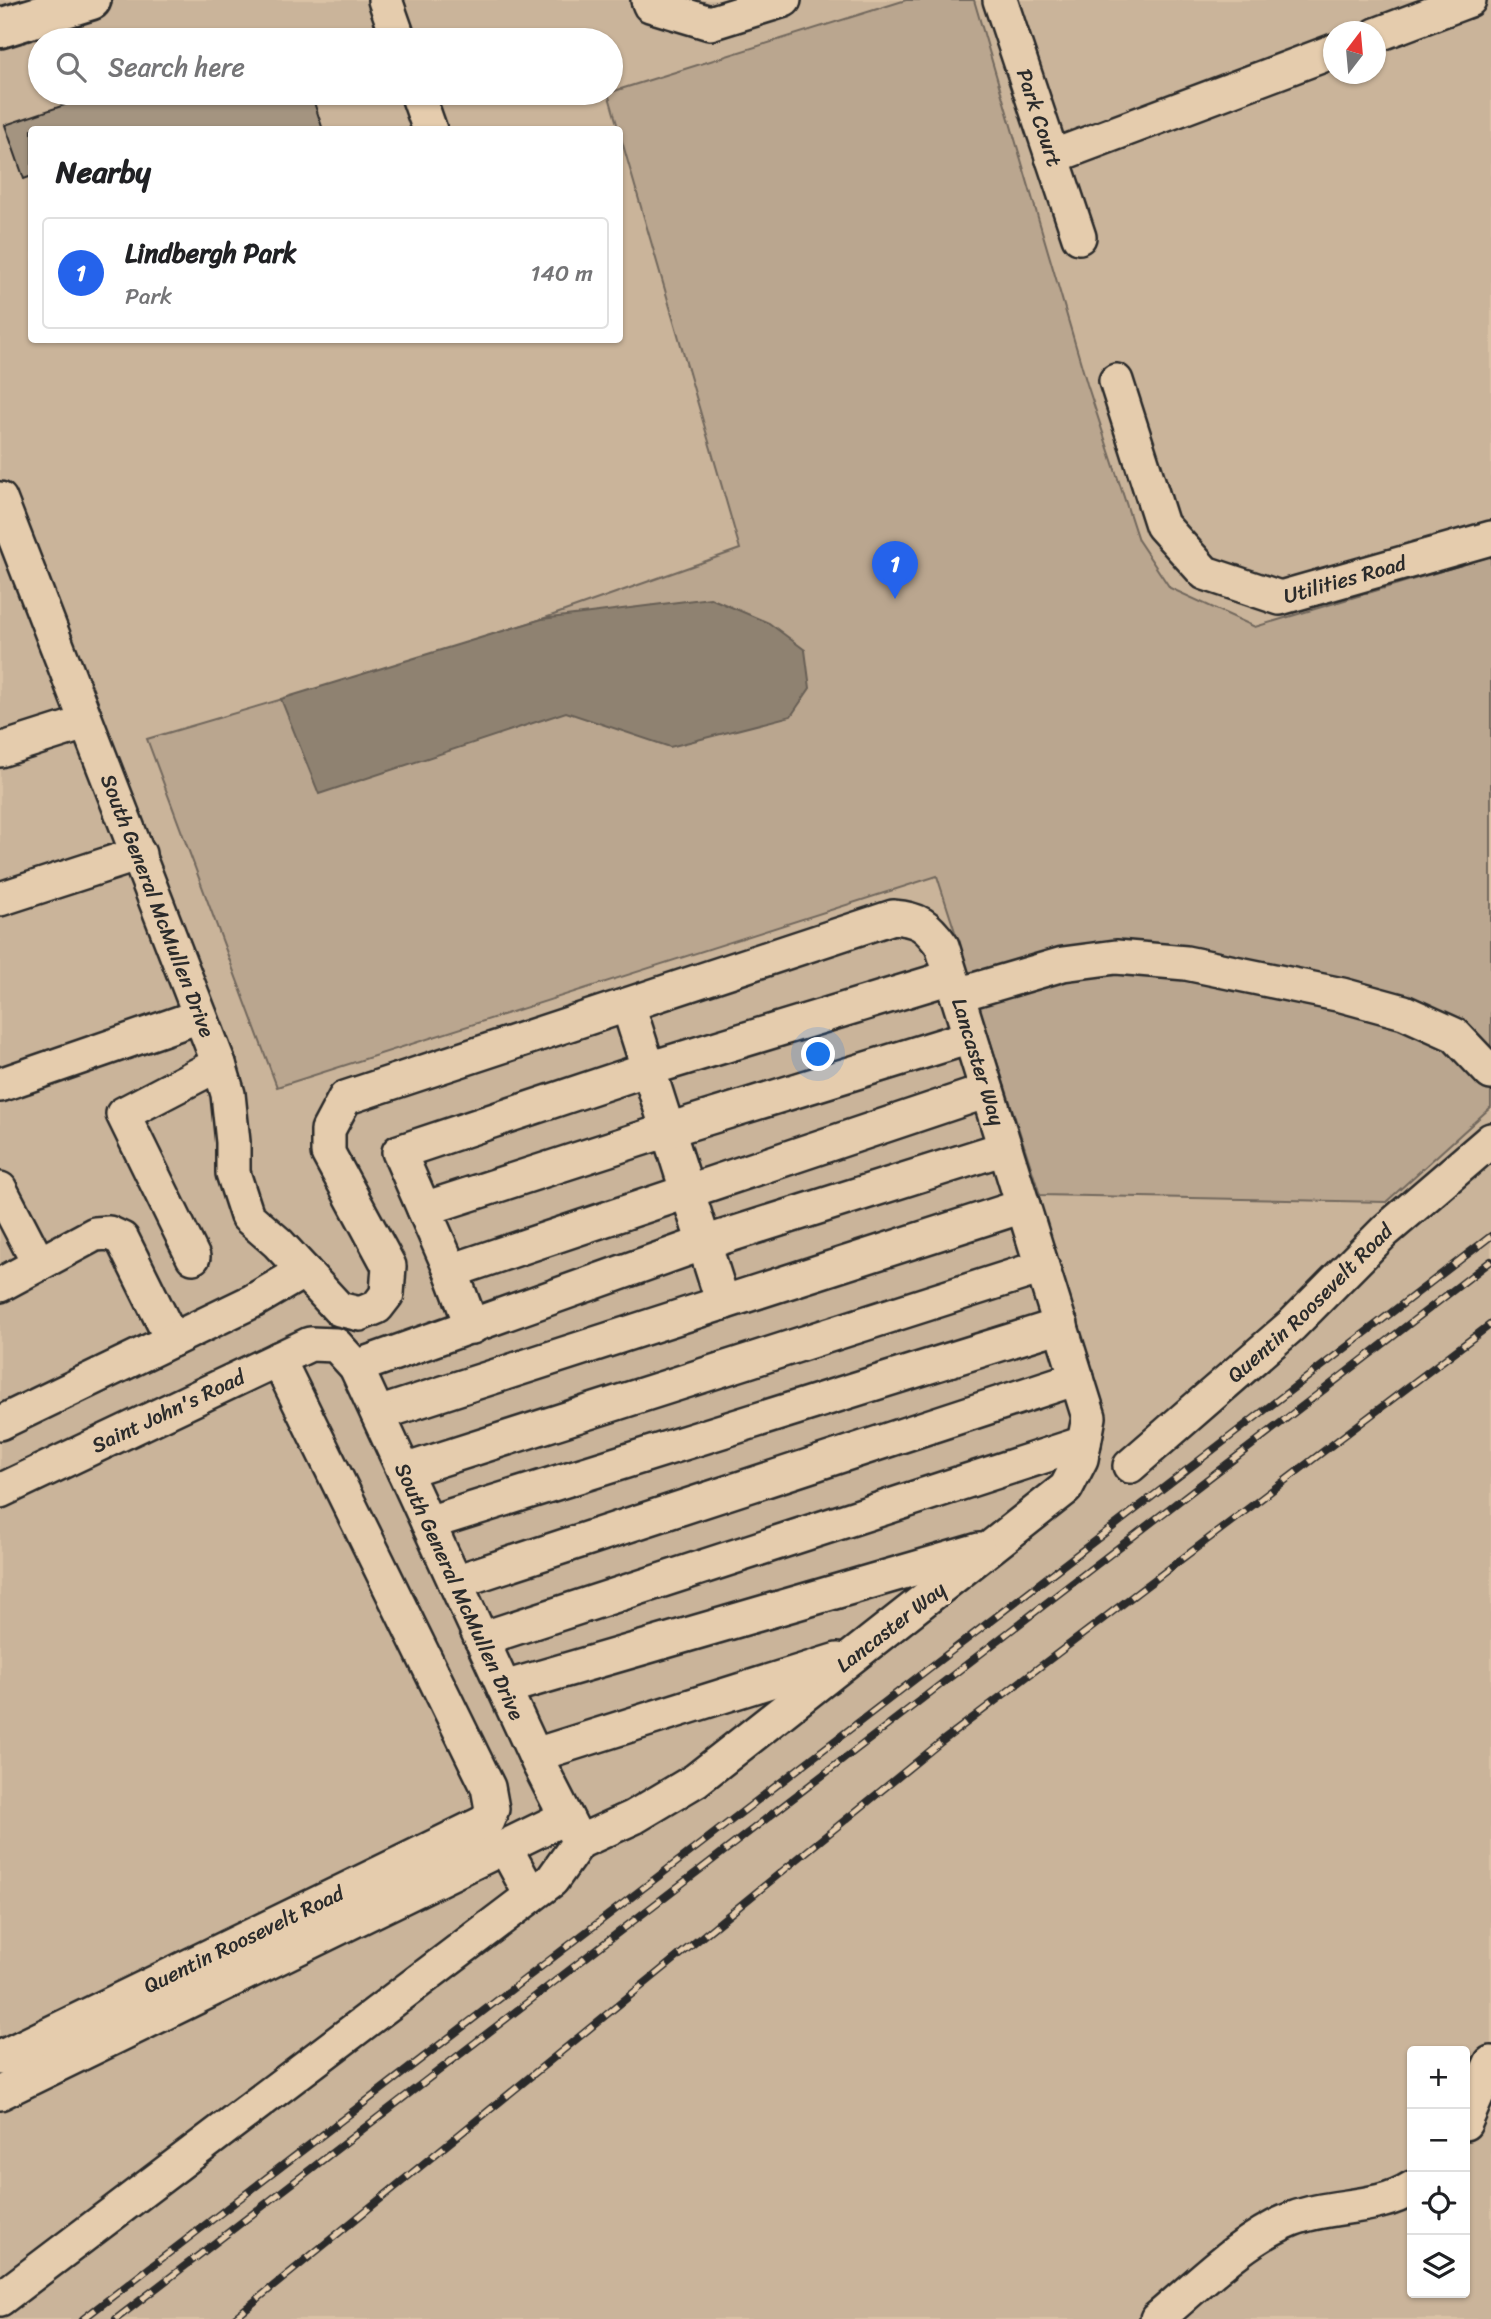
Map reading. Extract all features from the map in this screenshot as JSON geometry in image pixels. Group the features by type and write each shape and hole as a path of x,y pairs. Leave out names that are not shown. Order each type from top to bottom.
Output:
{"main road":[{"path":"0,27 91,0"}],"street":[{"path":"385,0 395,28"},
{"path":"648,0 650,5 709,23 784,0"},
{"name":"Park Court","path":"1000,0 1079,237"},
{"path":"1386,31 1469,0"},
{"path":"1052,157 1323,55"},
{"path":"421,105 428,126"},
{"name":"Utilities Road","path":"1116,381 1162,525 1205,573 1280,598 1491,538"},
{"name":"South General McMullen Drive","path":"0,499 219,1064 228,1094 233,1173 247,1216 278,1243 314,1282"},
{"path":"0,750 85,723"},
{"path":"0,899 139,853"},
{"name":"Lancaster Way","path":"314,1282 339,1309 360,1314 377,1307 387,1294 389,1266 328,1153 328,1130 345,1098 892,917 908,918 929,928 942,946 1089,1417 1081,1459 1066,1489 696,1780 634,1816 573,1829 496,1834"},
{"path":"471,1327 399,1152 648,1069 954,986 1063,964 1116,957 1186,963 1342,995 1404,1012 1455,1035 1491,1073"},
{"path":"628,1005 723,1303"},
{"path":"0,1085 200,1016"},
{"path":"424,1209 970,1037"},
{"path":"193,1257 123,1114 219,1064"},
{"path":"450,1271 987,1091"},
{"name":"Quentin Roosevelt Road","path":"1130,1466 1292,1325 1385,1231 1491,1140"},
{"name":"Saint John's Road","path":"0,1490 310,1344 346,1356 471,1327 704,1243 1005,1148"},
{"path":"0,1189 38,1264"},
{"path":"377,1414 1023,1206"},
{"path":"0,1285 95,1234 109,1233 122,1240 172,1340"},
{"path":"404,1471 1042,1267"},
{"path":"0,1423 253,1301 314,1282"},
{"path":"428,1523 1061,1325"},
{"name":"South General McMullen Drive","path":"346,1356 377,1414 535,1755 573,1829"},
{"path":"278,1359 488,1787 496,1834 531,1895"},
{"path":"455,1582 1077,1378"},
{"path":"481,1639 1084,1443"},
{"path":"504,1688 995,1545"},
{"path":"535,1755 857,1654"},
{"path":"0,2299 552,1880 573,1829"},
{"path":"0,2093 496,1834"},
{"name":"Quentin Roosevelt Road","path":"0,2058 496,1834"},
{"path":"1470,2111 1491,2063"},
{"path":"1157,2319 1256,2237 1302,2216 1389,2198 1407,2190"}],"shaded area":[{"path":"0,0 1491,0 1491,2319 0,2319"},
{"path":"906,0 974,0 1087,384 1138,540 1170,588 1255,627 1491,556 1491,1107 1386,1202 1040,1195 937,876 277,1087 147,739 542,619 740,549 623,145 623,126 618,126 611,105 623,105 623,88"},
{"path":"710,598 769,623 805,650 810,688 791,716 670,747 566,712 319,794 281,699 542,619"}],"building":[{"path":"64,105 315,105 322,126 28,126 28,178 24,179 5,125"}],"railway":[{"path":"83,2319 1491,1236"},
{"path":"116,2319 1491,1261"},
{"path":"233,2319 941,1742 1491,1324"}],"place":[{"name":"Lindbergh Park","path":"895,599"}]}
